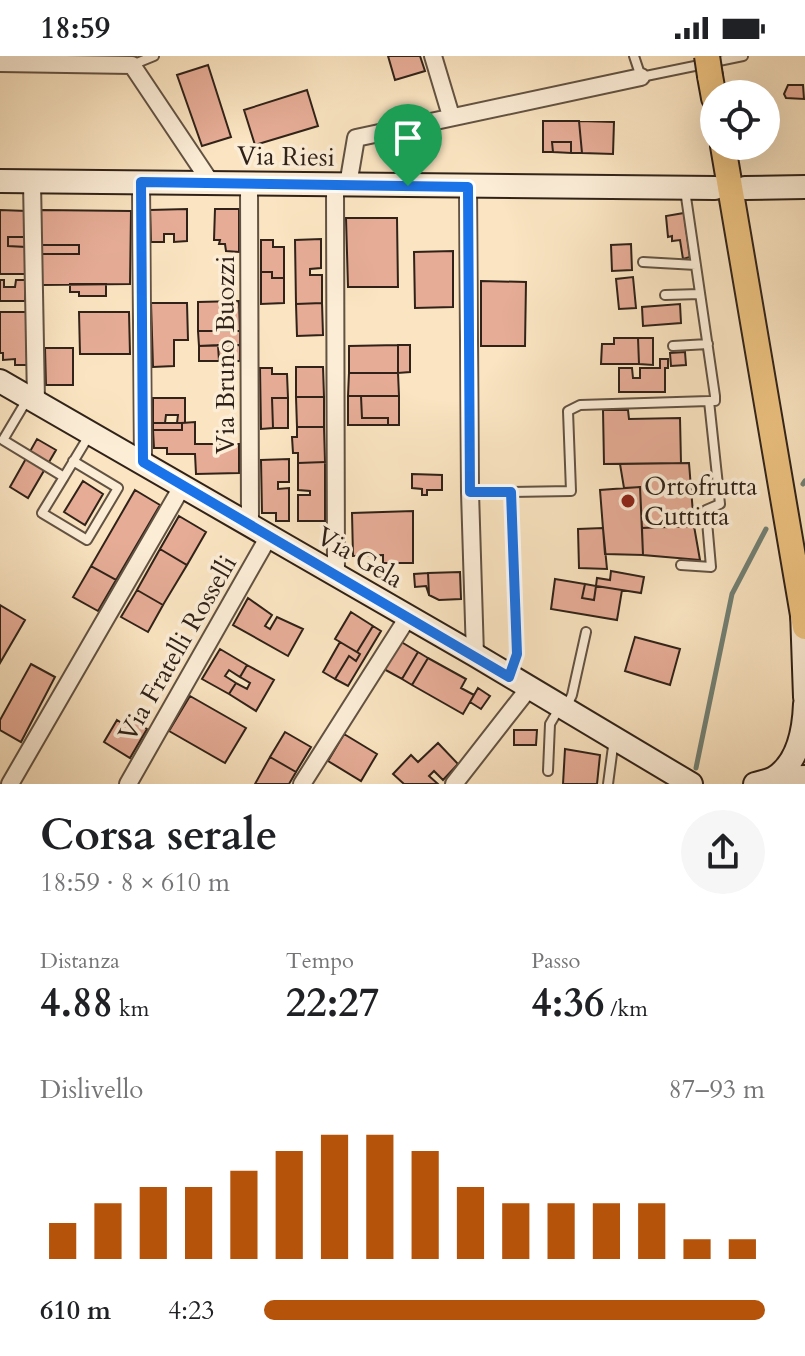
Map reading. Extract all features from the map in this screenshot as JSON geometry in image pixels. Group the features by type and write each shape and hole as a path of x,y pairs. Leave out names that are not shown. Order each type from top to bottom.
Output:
{"main road":[{"path":"725,160 803,618 805,697"},
{"name":"Via Riesi","path":"0,181 715,188"},
{"path":"745,188 805,187"},
{"name":"Via Gela","path":"0,381 475,655 691,784"},
{"path":"765,781 791,759 804,725 805,704"},
{"path":"765,781 805,777"}],"street":[{"path":"433,56 451,116"},
{"path":"0,63 132,65 211,183"},
{"path":"336,575 341,185 356,138 641,77"},
{"path":"32,182 32,399"},
{"path":"141,182 143,462"},
{"name":"Via Bruno Buozzi","path":"249,185 259,530"},
{"path":"468,187 470,492 475,655"},
{"path":"10,784 183,485"},
{"name":"Via Fratelli Rosselli","path":"136,781 259,530"},
{"path":"302,784 408,617"},
{"path":"454,784 529,688"}],"lane":[{"path":"132,65 154,56"},
{"path":"634,56 641,77 743,56"},
{"path":"470,492 571,491 568,411 580,405 715,401 685,188"},
{"path":"643,262 696,265"},
{"path":"665,295 700,294"},
{"path":"673,346 708,344"},
{"path":"32,399 3,440 64,477"},
{"path":"681,565 711,567 706,510 720,504 709,401"},
{"path":"73,461 118,488 87,540 42,513 73,461 91,433"},
{"path":"509,677 517,654 511,492"},
{"path":"548,771 550,724 572,695 586,632"},
{"path":"608,784 614,739"}],"building":[{"path":"388,56 420,56 425,71 395,80"},
{"path":"208,65 231,137 202,146 177,75"},
{"path":"788,85 803,85 804,99 786,98 784,94"},
{"path":"307,90 318,126 255,145 244,110"},
{"path":"543,121 579,121 582,153 571,153 571,142 552,142 553,152 543,152"},
{"path":"579,121 614,122 613,154 582,153"},
{"path":"552,142 571,142 571,153 553,152"},
{"path":"187,209 187,241 174,242 174,234 164,234 164,242 151,242 150,210"},
{"path":"215,209 239,209 239,252 226,251 225,244 214,240"},
{"path":"0,210 27,211 26,237 8,237 8,246 26,247 26,274 0,274"},
{"path":"41,210 131,211 130,284 42,285 41,254 79,254 79,245 41,245"},
{"path":"684,213 690,257 683,259 680,240 672,241 672,236 668,237 666,216"},
{"path":"346,218 397,218 398,287 348,287"},
{"path":"8,237 26,237 26,247 8,246"},
{"path":"321,239 321,268 310,269 310,275 322,275 322,303 296,304 295,240"},
{"path":"261,240 273,240 273,247 284,247 284,278 272,278 272,272 261,272"},
{"path":"631,244 632,270 612,271 611,245"},
{"path":"41,245 79,245 79,254 41,254"},
{"path":"453,251 453,307 415,308 414,252"},
{"path":"261,272 272,272 272,278 284,278 284,303 261,304"},
{"path":"633,277 636,308 619,309 616,279"},
{"path":"0,280 4,280 4,287 15,287 16,280 25,280 25,301 0,301"},
{"path":"481,281 526,282 525,346 481,346"},
{"path":"70,284 106,284 106,296 79,296 79,292 70,292"},
{"path":"239,301 240,331 198,331 198,302"},
{"path":"151,303 187,303 188,340 174,340 174,366 153,367"},
{"path":"322,303 323,335 297,336 296,304"},
{"path":"680,304 681,323 643,326 642,307"},
{"path":"0,312 26,312 27,365 15,365 15,359 3,360 3,353 0,353"},
{"path":"79,312 129,312 130,354 80,354"},
{"path":"198,331 240,331 240,345 199,346"},
{"path":"614,338 638,338 639,364 601,364 602,344 614,344"},
{"path":"638,338 653,338 653,365 639,364"},
{"path":"218,345 219,361 199,361 199,346"},
{"path":"218,345 240,345 240,361 219,361"},
{"path":"398,345 398,373 349,373 349,346"},
{"path":"398,345 410,345 410,372 398,373"},
{"path":"45,348 73,348 73,385 46,385"},
{"path":"685,352 686,365 671,366 670,353"},
{"path":"660,359 668,359 665,392 619,392 619,368 632,368 633,378 640,378 640,368 660,368"},
{"path":"296,367 323,367 324,397 296,397"},
{"path":"260,368 272,368 272,374 287,374 288,398 272,398 273,428 261,429"},
{"path":"349,373 398,373 399,396 348,396"},
{"path":"348,396 361,396 362,418 388,418 388,425 348,425"},
{"path":"361,396 399,396 399,425 388,425 388,418 362,418"},
{"path":"296,397 324,397 324,427 297,427"},
{"path":"153,398 185,398 185,423 177,423 178,415 166,415 165,423 153,423"},
{"path":"272,398 288,398 288,428 273,428"},
{"path":"603,410 628,410 629,419 680,418 681,463 604,464"},
{"path":"195,422 195,444 239,444 239,473 196,474 195,454 167,454 167,448 154,448 153,430 182,430 182,423"},
{"path":"153,423 182,423 182,430 153,430"},
{"path":"297,427 324,427 325,462 298,463 298,453 293,453 292,437 297,437"},
{"path":"37,439 56,450 28,498 10,487"},
{"path":"289,459 289,482 278,482 278,489 289,488 289,521 276,521 276,513 262,513 261,460"},
{"path":"325,462 325,521 298,521 298,495 310,495 310,491 298,490 298,463"},
{"path":"689,463 694,526 642,528 640,487 624,488 620,464"},
{"path":"412,474 442,475 442,490 427,490 427,495 422,495 422,489 412,488"},
{"path":"83,481 103,494 85,525 64,512"},
{"path":"640,487 643,555 605,554 600,490"},
{"path":"135,490 160,505 116,580 91,566"},
{"path":"413,511 413,563 383,563 383,555 353,556 352,513"},
{"path":"179,516 206,532 187,565 160,549"},
{"path":"694,526 700,560 643,555 642,528"},
{"path":"603,528 607,569 579,568 578,529"},
{"path":"160,549 187,565 163,605 137,590"},
{"path":"91,566 116,580 98,611 73,597"},
{"path":"611,571 644,577 641,593 596,586 597,578 610,580"},
{"path":"460,572 461,599 439,600 429,595 428,573"},
{"path":"428,573 429,595 426,586 415,587 414,574"},
{"path":"555,579 585,584 582,598 594,600 596,586 622,590 617,620 551,609"},
{"path":"585,584 596,586 594,600 582,598"},
{"path":"137,590 163,605 148,632 121,617"},
{"path":"248,598 272,615 265,626 270,629 277,617 303,629 288,656 233,625"},
{"path":"0,605 25,620 0,663"},
{"path":"351,612 373,626 357,652 335,639"},
{"path":"373,626 381,631 348,686 335,679 349,656 356,661 360,654 357,652"},
{"path":"635,637 680,649 670,685 625,671"},
{"path":"398,640 418,652 402,679 382,668"},
{"path":"340,642 360,654 356,661 349,656 335,679 323,672"},
{"path":"220,649 247,665 240,677 229,670 225,676 236,683 229,694 202,679"},
{"path":"418,652 428,658 412,685 402,679"},
{"path":"428,658 466,679 461,688 474,695 463,714 412,685"},
{"path":"31,664 55,677 21,742 0,730 0,720"},
{"path":"247,665 274,680 256,711 229,694 236,683 247,689 250,683 240,677"},
{"path":"478,688 490,696 481,709 470,702"},
{"path":"190,696 246,728 225,763 169,731"},
{"path":"117,720 128,727 132,720 147,729 130,758 104,742"},
{"path":"514,730 537,730 536,745 514,745"},
{"path":"285,732 311,747 296,772 270,757"},
{"path":"344,734 377,754 361,781 328,761"},
{"path":"438,743 458,764 443,780 434,771 429,776 438,784 404,784 393,774 411,755 418,762"},
{"path":"565,749 600,755 597,784 563,784"},
{"path":"270,757 296,772 289,784 255,784"}],"waterway":[{"path":"696,768 732,594 766,529"}],"place":[{"name":"Ortofrutta Cuttitta","path":"628,501"}],"route":[{"path":"141,182 408,186 468,187 470,492 511,492 517,654 509,677 143,462 141,182"}]}
